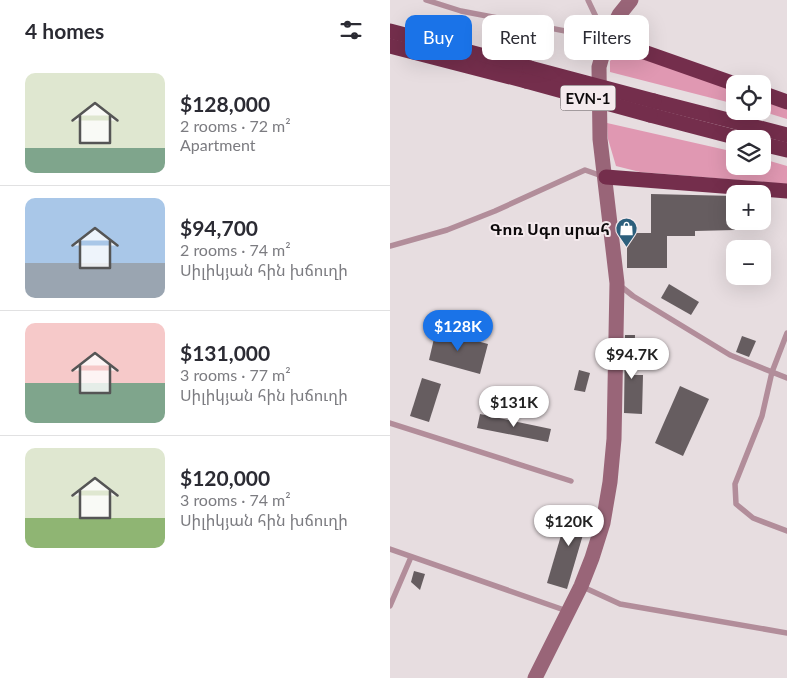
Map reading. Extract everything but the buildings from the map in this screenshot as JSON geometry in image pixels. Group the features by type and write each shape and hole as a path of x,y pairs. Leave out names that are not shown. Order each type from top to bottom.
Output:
{"highway":[{"name":"EVN-1","path":"390,31 505,69"},
{"name":"EVN-1","path":"390,46 505,69 652,108 787,135"},
{"path":"649,54 726,81"},
{"path":"771,96 787,102"},
{"name":"EVN-1","path":"652,108 726,133"},
{"path":"771,146 787,150"},
{"path":"606,177 787,191"}],"street":[{"path":"619,15 631,0"},
{"path":"535,678 581,586 603,523 610,482 614,439 617,283 599,116 599,67 601,60"}],"lane":[{"path":"426,0 461,11 564,31"},
{"path":"588,0 595,15"},
{"path":"390,246 447,230 495,212 585,170 606,177"},
{"path":"617,283 632,296 730,355 787,378"},
{"path":"787,333 772,372 762,416 735,484 736,504 753,518 787,531"},
{"path":"390,423 571,481"},
{"path":"390,549 569,612"},
{"path":"390,606 411,557"},
{"path":"581,586 620,604 787,632"}],"shaded area":[{"path":"646,60 726,85 726,102 610,72 610,61"},
{"path":"771,101 787,106 787,119 771,114"},
{"path":"607,123 726,150 726,175 771,175 771,161 787,166 787,184 640,172 616,166 608,139"}],"place":[{"name":"Գոռ Սգո սրահ","path":"626,247"}]}
